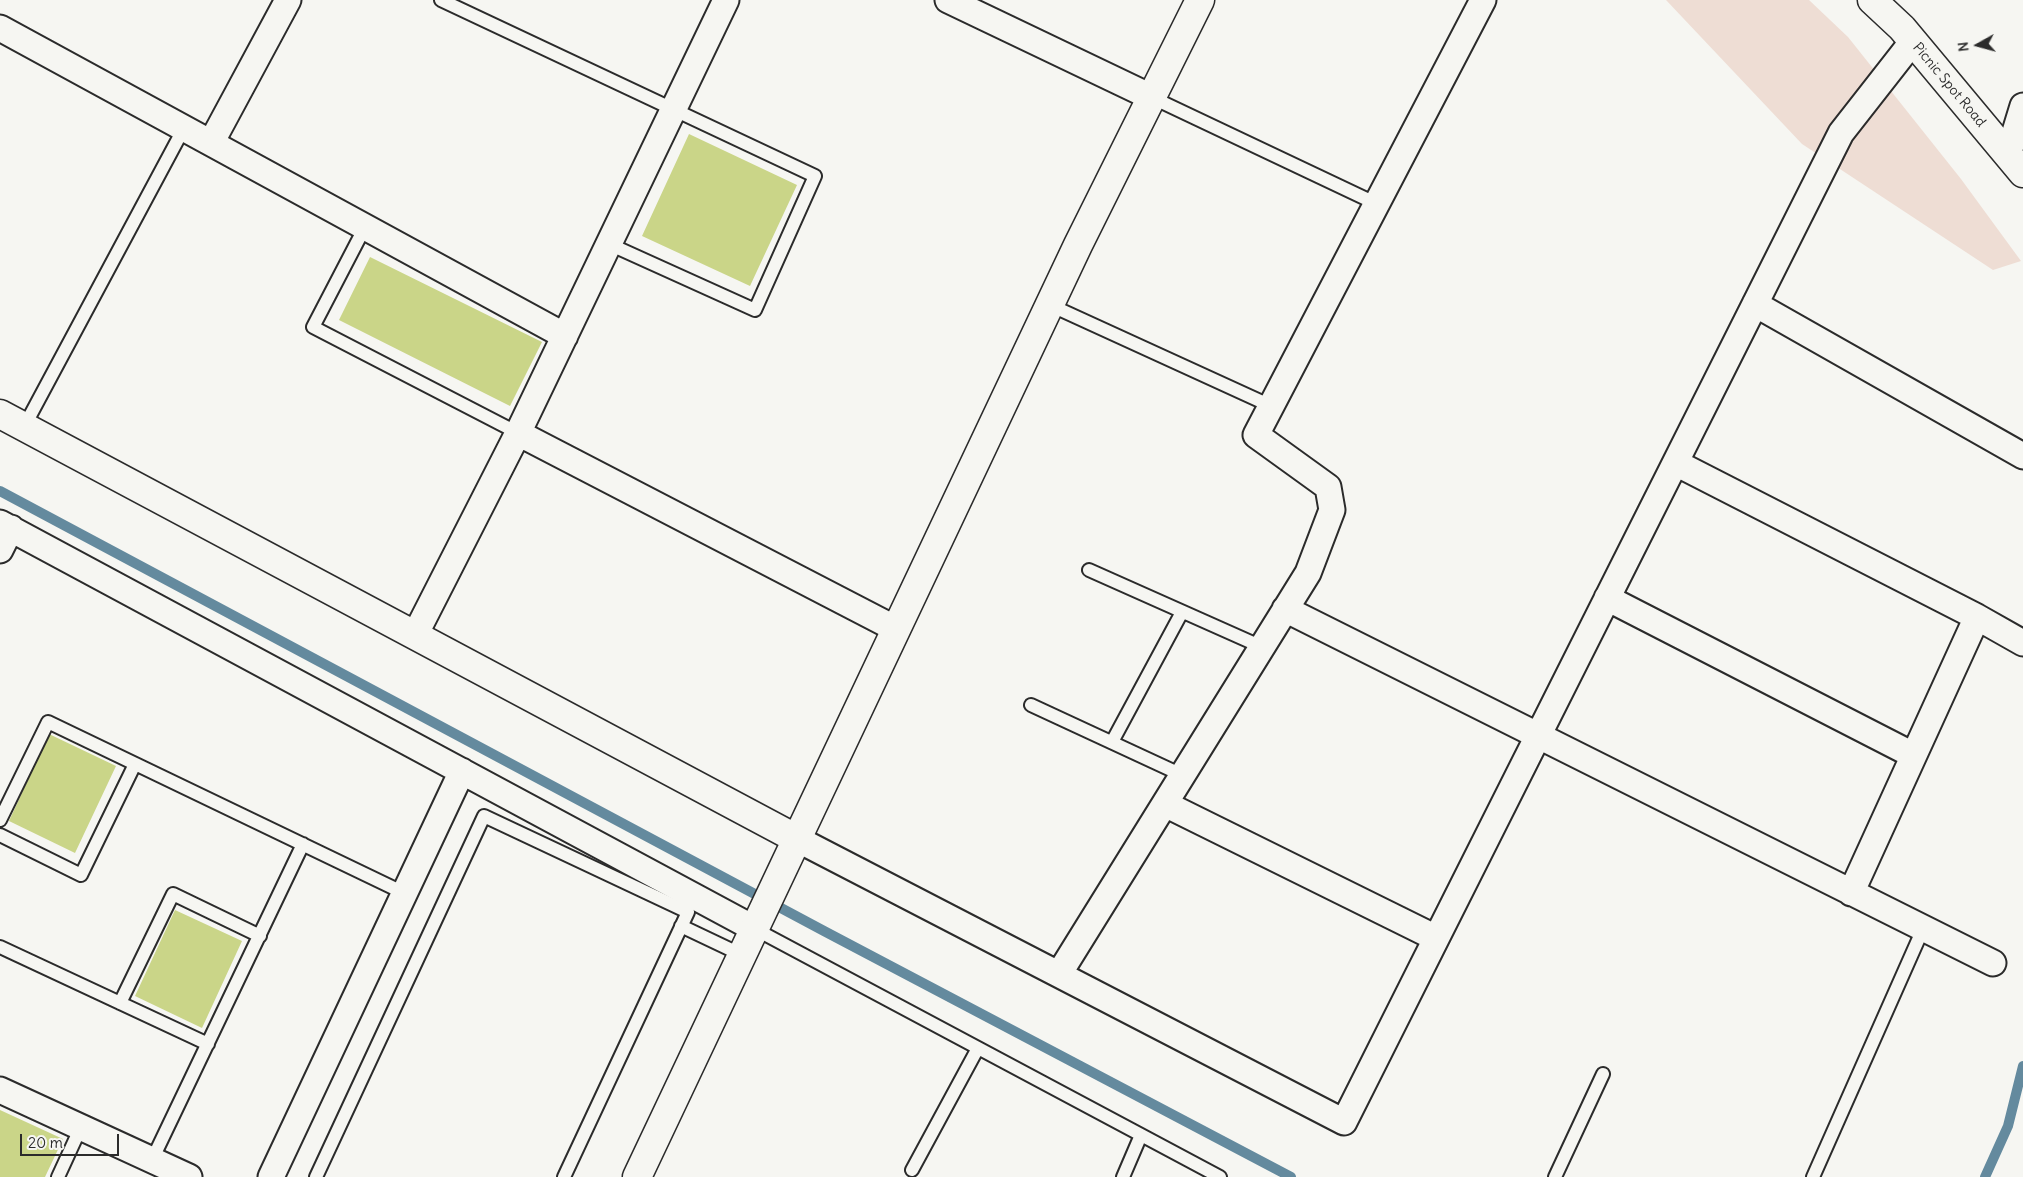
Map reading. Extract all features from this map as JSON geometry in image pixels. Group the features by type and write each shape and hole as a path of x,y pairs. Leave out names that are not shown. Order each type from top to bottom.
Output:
{"street":[{"path":"211,143 288,0"},
{"path":"415,635 518,433 726,0"},
{"path":"948,0 1151,97"},
{"path":"637,1177 1050,305 1200,0"},
{"path":"1059,974 1308,573 1332,510 1328,487 1256,435 1483,0"},
{"name":"Picnic Spot Road","path":"1872,0 1912,40 2016,164"},
{"path":"0,28 565,336"},
{"path":"0,414 797,839 1344,1122 1841,133 1912,40"},
{"path":"2016,164 2023,106"},
{"path":"1755,304 2023,456"},
{"path":"518,433 896,629"},
{"path":"1676,464 1977,617 2023,643"},
{"path":"0,550 5,526 462,771 758,922"},
{"path":"1607,598 1913,755"},
{"path":"1285,608 1850,893 1993,962"},
{"path":"1850,893 1977,617"},
{"path":"271,1177 462,771"},
{"path":"1164,804 1436,938"},
{"path":"0,1090 190,1177"}],"lane":[{"path":"441,0 815,176 755,310 609,244"},
{"path":"1151,97 1377,204"},
{"path":"24,427 184,128"},
{"path":"365,226 313,327 518,433"},
{"path":"1050,305 1271,406"},
{"path":"1089,570 1262,647"},
{"path":"1112,742 1182,612"},
{"path":"1031,704 1182,774"},
{"path":"0,820 48,722 404,893"},
{"path":"0,835 82,875 135,764"},
{"path":"316,1177 484,816 688,912 564,1177"},
{"path":"152,1160 303,844"},
{"path":"120,1002 173,894 260,936"},
{"path":"758,922 978,1048 1220,1177"},
{"path":"681,926 742,955"},
{"path":"1813,1177 1923,929"},
{"path":"0,947 208,1044"},
{"path":"912,1170 978,1048"},
{"path":"1554,1177 1603,1074"},
{"path":"58,1177 81,1127"},
{"path":"1123,1177 1141,1135"}],"shaded area":[{"path":"1666,0 1809,0 1848,37 1961,179 2021,261 1993,270 1802,144"}],"green space":[{"path":"689,134 797,185 750,286 642,236"},
{"path":"370,257 542,342 510,406 339,320"},
{"path":"49,734 116,766 75,853 9,821"},
{"path":"175,910 242,941 202,1028 135,996"},
{"path":"0,1110 63,1139 45,1177 0,1177"}],"waterway":[{"path":"0,491 824,931 1291,1177"},
{"path":"1985,1177 2008,1126 2023,1066"}]}
